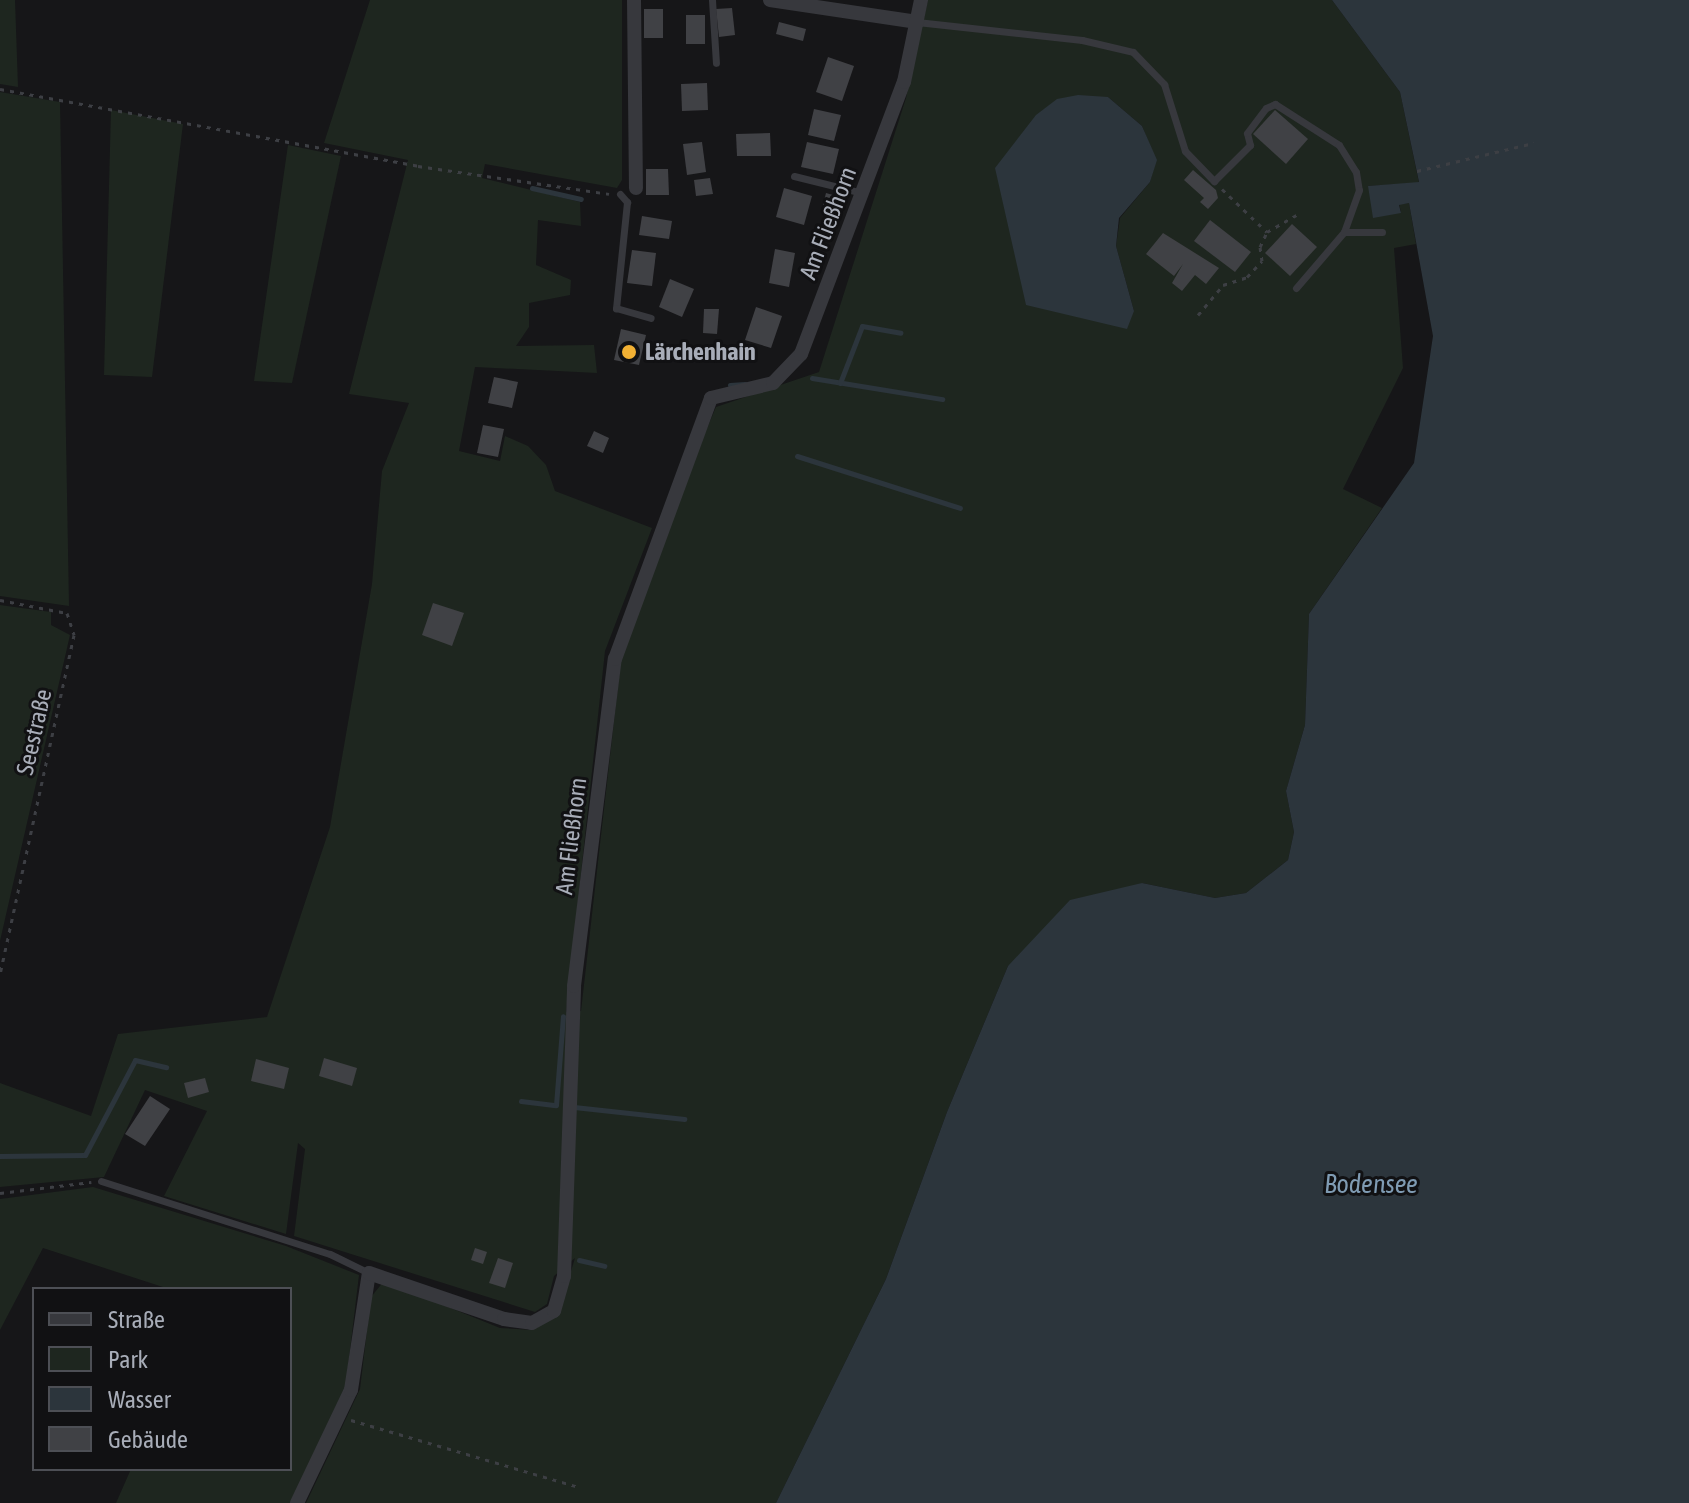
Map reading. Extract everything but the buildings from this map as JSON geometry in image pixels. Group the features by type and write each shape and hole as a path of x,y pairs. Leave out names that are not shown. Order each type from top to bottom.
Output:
{"street":[{"path":"634,0 636,188"},
{"path":"770,0 917,22"},
{"name":"Am Fließhorn","path":"369,1273 504,1319 532,1323 554,1311 564,1276 574,986 615,659 711,398 773,383 801,354 904,82 921,0"},
{"path":"297,1503 351,1390 369,1273"}],"lane":[{"path":"712,0 716,63"},
{"path":"917,22 1082,40 1133,52 1164,84 1185,151 1214,181 1250,145 1247,133 1266,108 1275,104 1339,145 1356,172 1359,190 1344,232 1296,288"},
{"path":"794,176 864,194"},
{"path":"620,194 627,202 616,308 651,318"},
{"path":"1344,232 1382,232"},
{"path":"101,1181 330,1254 369,1273"}],"path":[{"path":"0,89 418,166 620,194"},
{"path":"1417,171 1534,143"},
{"path":"1214,181 1267,232"},
{"path":"1198,315 1223,285 1247,277 1262,261 1260,247 1267,232 1296,215"},
{"name":"Seestraße","path":"0,600 67,613 74,635 0,974"},
{"path":"0,1193 101,1181"},
{"path":"339,1416 578,1487"}],"green space":[{"path":"0,0 15,0 18,87 0,84"},
{"path":"370,0 622,0 622,180 617,188 485,164 482,178 580,202 581,226 538,220 536,265 571,280 570,295 529,303 529,327 516,346 594,345 597,373 475,367 459,451 500,461 505,436 528,446 546,465 555,491 652,528 605,651 566,1012 581,1011 621,660 664,530 716,407 819,372 906,98 928,0 1332,0 1400,92 1419,183 1368,186 1401,212 1399,204 1409,203 1416,244 1394,248 1403,368 1343,489 1382,508 1309,614 1305,725 1286,791 1294,832 1288,860 1246,893 1215,898 1142,883 1008,966 947,1112 886,1279 776,1503 306,1503 360,1389 371,1297 384,1281 500,1328 533,1330 558,1314 575,1258 554,1276 547,1304 535,1312 294,1236 305,1149 298,1143 286,1234 164,1196 207,1111 145,1090 104,1177 0,1187 0,1083 91,1116 118,1034 267,1017 330,827 372,584 382,471 409,403 349,394 408,160 324,143","holes":["1108,97 1142,126 1156,160 1150,182 1120,218 1116,246 1134,311 1065,314 1052,308"]},
{"path":"0,92 60,102 69,606 0,596"},
{"path":"111,110 183,124 152,377 104,375"},
{"path":"288,145 341,156 292,383 254,381"},
{"path":"0,605 51,612 51,625 70,635 0,941"},
{"path":"93,1187 286,1246 359,1275 345,1392 291,1503 116,1503 130,1471 292,1471 292,1287 163,1287 43,1248 0,1330 0,1199"}],"water":[{"name":"Bodensee","path":"1332,0 1689,0 1689,1503 776,1503 886,1279 947,1112 1008,966 1070,900 1142,883 1215,898 1246,893 1288,860 1294,832 1286,791 1305,725 1309,614 1414,463 1433,336 1409,203 1399,205 1401,213 1373,218 1368,186 1419,182 1400,92"},
{"path":"1078,95 1108,97 1142,126 1157,160 1150,182 1119,218 1116,246 1134,311 1127,329 1026,305 995,168 1036,115 1057,99"}],"waterway":[{"path":"532,188 581,199"},
{"path":"840,383 862,326 900,333"},
{"path":"812,378 942,399"},
{"path":"730,385 745,384"},
{"path":"797,456 960,508"},
{"path":"521,1101 556,1105 563,1016"},
{"path":"0,1156 85,1155 135,1060 166,1067"},
{"path":"574,1107 684,1119"},
{"path":"579,1260 604,1266"}],"place":[{"name":"Lärchenhain","path":"629,352"}]}
